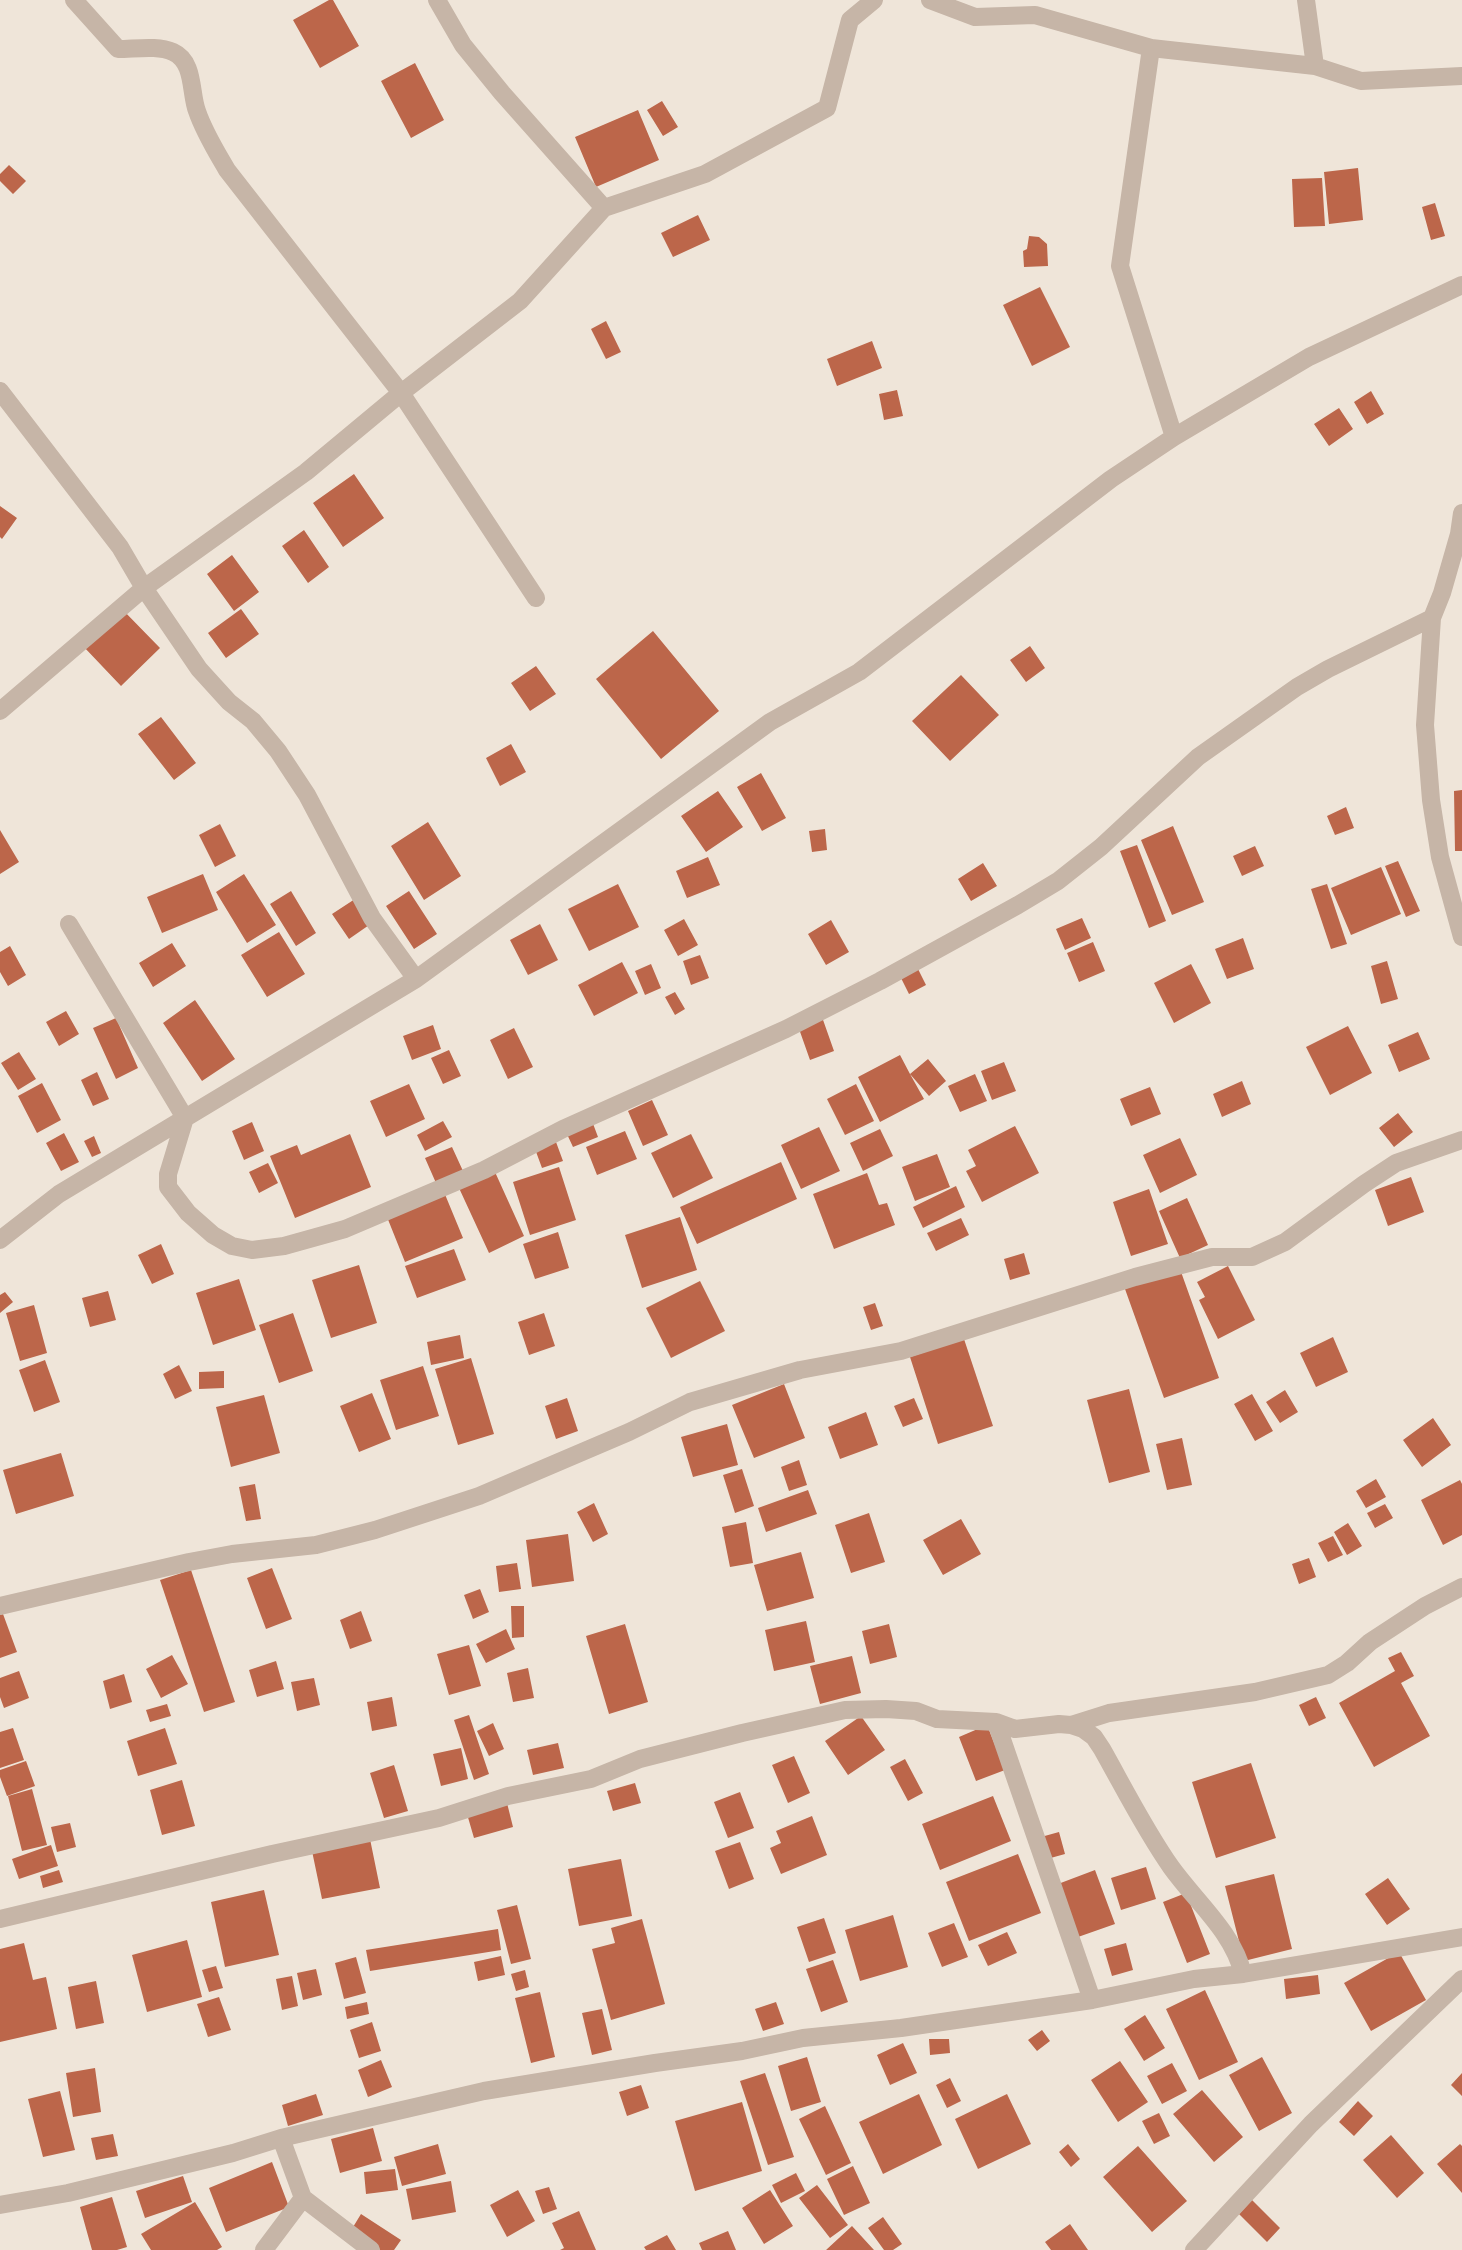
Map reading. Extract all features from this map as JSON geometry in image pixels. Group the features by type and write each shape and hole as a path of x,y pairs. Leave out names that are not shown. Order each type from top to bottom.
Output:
{"street":[{"path":"74,0 118,49 156,48 174,52 185,62 192,83 195,108 227,170 401,393 536,598"},
{"path":"437,0 463,45 604,208"},
{"path":"0,711 144,588 306,472 401,393 520,301 604,208 705,174 827,108 850,20 874,0"},
{"path":"930,0 975,17 1034,8 1151,48 1315,66 1361,81 1462,76"},
{"path":"1306,0 1315,66"},
{"path":"1151,48 1120,266 1174,437"},
{"path":"0,1240 60,1194 416,979 770,722 859,672 1111,480 1174,437 1309,357 1462,285"},
{"path":"0,391 120,547 144,588 199,669 229,702 253,721 278,751 307,795 372,918 416,979"},
{"path":"1462,513 1459,534 1432,618 1426,725 1431,800 1440,857 1462,937"},
{"path":"69,924 185,1118 168,1174 167,1187 188,1213 213,1235 232,1247 253,1251 284,1246 345,1229 484,1170 563,1129 786,1028 972,932 1058,881 1101,847 1198,757 1297,687 1432,618"},
{"path":"0,1606 189,1562 232,1554 316,1545 375,1530 479,1496 629,1432 690,1402 800,1370 901,1351 1135,1277 1199,1260 1212,1257 1252,1257 1285,1242 1396,1163 1462,1140"},
{"path":"1071,1725 1109,1713 1255,1692 1328,1675 1370,1642 1425,1606 1462,1587"},
{"path":"0,1919 272,1854 439,1818 508,1796 591,1779 640,1759 742,1733 845,1710 886,1709 915,1711 937,1719 996,1722 1015,1728 1059,1724 1083,1729 1098,1743 1164,1857 1228,1939 1239,1958 1243,1974"},
{"path":"996,1722 1092,2000"},
{"path":"0,2205 68,2193 423,2104 580,2075 742,2051 803,2038 901,2028 1092,2000 1194,1979 1243,1974 1462,1937"},
{"path":"1194,2250 1311,2124 1462,1979"},
{"path":"281,2138 303,2197 372,2250"},
{"path":"264,2250 303,2197"}],"building":[{"path":"333,0 359,46 320,68 293,20"},
{"path":"415,63 444,120 411,138 381,81"},
{"path":"662,101 678,127 663,136 647,110"},
{"path":"638,110 659,160 596,187 575,137"},
{"path":"9,165 26,181 13,194 0,181 0,174"},
{"path":"1358,168 1363,220 1329,224 1324,172"},
{"path":"1322,178 1325,226 1294,227 1292,179"},
{"path":"1435,203 1445,236 1431,240 1422,207"},
{"path":"698,215 710,240 673,257 661,233"},
{"path":"1029,236 1039,237 1047,244 1048,266 1024,267 1023,251 1027,249"},
{"path":"1040,287 1070,347 1032,366 1003,305"},
{"path":"606,321 621,352 606,359 591,329"},
{"path":"872,341 882,368 837,386 827,359"},
{"path":"897,390 903,416 884,420 879,394"},
{"path":"1371,391 1384,414 1367,424 1354,402"},
{"path":"1339,408 1353,429 1329,446 1314,424"},
{"path":"354,474 384,518 343,547 313,503"},
{"path":"0,506 17,518 2,539 0,537"},
{"path":"304,530 329,567 308,583 282,546"},
{"path":"232,555 259,592 234,611 207,574"},
{"path":"121,608 160,648 121,686 83,646"},
{"path":"241,609 259,634 226,658 208,633"},
{"path":"653,631 719,711 661,759 596,679"},
{"path":"1030,646 1045,668 1026,682 1010,660"},
{"path":"536,666 556,694 530,711 511,683"},
{"path":"961,675 999,715 950,761 912,721"},
{"path":"161,717 196,763 174,780 138,734"},
{"path":"511,744 526,772 500,786 486,758"},
{"path":"761,773 786,818 762,831 737,787"},
{"path":"1462,790 1462,851 1455,851 1454,791"},
{"path":"718,791 743,827 706,852 681,816"},
{"path":"1346,807 1354,828 1335,835 1327,816"},
{"path":"428,822 461,876 424,900 391,846"},
{"path":"220,824 236,856 215,867 199,835"},
{"path":"1173,826 1204,902 1172,915 1141,840"},
{"path":"825,829 827,850 812,852 809,831"},
{"path":"0,830 19,862 0,874"},
{"path":"1137,845 1166,921 1149,928 1120,851"},
{"path":"1255,846 1264,866 1242,876 1233,856"},
{"path":"708,857 720,885 687,898 676,871"},
{"path":"1398,861 1420,911 1406,917 1385,866"},
{"path":"983,863 997,886 971,901 958,879"},
{"path":"1381,867 1401,914 1351,935 1331,888"},
{"path":"203,874 218,910 162,933 147,897"},
{"path":"244,874 276,925 247,943 216,892"},
{"path":"618,884 639,927 589,951 568,909"},
{"path":"1327,884 1347,944 1331,949 1311,889"},
{"path":"291,891 316,933 296,946 270,904"},
{"path":"409,891 437,934 414,949 386,906"},
{"path":"355,899 372,923 349,939 332,914"},
{"path":"1082,918 1091,938 1065,950 1056,929"},
{"path":"684,919 698,945 678,956 664,930"},
{"path":"831,920 849,952 826,965 808,934"},
{"path":"540,924 558,960 528,975 510,940"},
{"path":"279,932 305,974 267,997 241,955"},
{"path":"1243,938 1254,969 1227,979 1215,949"},
{"path":"1093,942 1105,971 1079,982 1067,953"},
{"path":"172,943 186,966 153,987 139,963"},
{"path":"10,946 26,975 8,986 0,972 0,952"},
{"path":"700,955 709,978 691,985 683,961"},
{"path":"1387,961 1398,999 1381,1004 1371,966"},
{"path":"622,962 638,993 594,1016 578,985"},
{"path":"651,964 661,988 645,995 635,971"},
{"path":"1191,964 1211,1003 1174,1023 1154,983"},
{"path":"918,969 926,985 909,994 901,978"},
{"path":"675,992 685,1009 675,1015 665,997"},
{"path":"195,1000 235,1059 202,1081 163,1023"},
{"path":"66,1011 79,1034 59,1046 46,1022"},
{"path":"822,1017 834,1051 810,1060 798,1026"},
{"path":"116,1018 138,1068 116,1079 93,1028"},
{"path":"433,1025 441,1049 412,1060 403,1036"},
{"path":"1348,1026 1372,1073 1330,1095 1306,1047"},
{"path":"514,1028 533,1067 508,1079 490,1040"},
{"path":"1418,1032 1430,1059 1399,1072 1388,1045"},
{"path":"449,1050 461,1076 443,1084 431,1058"},
{"path":"19,1052 36,1079 18,1090 1,1063"},
{"path":"900,1055 924,1099 880,1122 858,1077"},
{"path":"928,1059 946,1081 929,1096 910,1074"},
{"path":"1004,1062 1016,1091 992,1100 981,1071"},
{"path":"97,1072 109,1099 93,1106 81,1080"},
{"path":"975,1074 987,1101 960,1112 948,1086"},
{"path":"1242,1081 1251,1104 1222,1117 1213,1094"},
{"path":"42,1083 61,1120 37,1133 18,1096"},
{"path":"409,1084 425,1119 386,1137 370,1101"},
{"path":"856,1084 874,1121 845,1135 827,1099"},
{"path":"1150,1087 1161,1114 1131,1126 1120,1099"},
{"path":"652,1100 668,1135 643,1146 628,1111"},
{"path":"1398,1113 1413,1132 1394,1147 1379,1128"},
{"path":"443,1121 452,1137 425,1151 417,1135"},
{"path":"592,1121 598,1137 573,1147 566,1132"},
{"path":"252,1122 264,1151 244,1160 232,1131"},
{"path":"1015,1126 1039,1173 982,1202 966,1171 976,1166 968,1150"},
{"path":"819,1127 840,1171 801,1189 781,1145"},
{"path":"880,1129 893,1156 863,1171 850,1143"},
{"path":"625,1131 637,1159 597,1175 586,1147"},
{"path":"64,1133 79,1162 61,1171 46,1143"},
{"path":"350,1134 371,1187 295,1218 270,1156 297,1145 301,1155"},
{"path":"691,1134 713,1178 673,1198 651,1153"},
{"path":"94,1136 101,1153 92,1157 84,1141"},
{"path":"1180,1138 1197,1175 1160,1193 1143,1155"},
{"path":"556,1142 563,1161 542,1168 535,1149"},
{"path":"452,1147 463,1171 436,1183 425,1158"},
{"path":"937,1154 950,1187 915,1201 902,1167"},
{"path":"781,1162 797,1199 697,1244 680,1207"},
{"path":"268,1163 278,1183 259,1193 249,1172"},
{"path":"559,1167 576,1220 530,1235 513,1182"},
{"path":"495,1172 524,1236 489,1253 459,1188"},
{"path":"867,1173 879,1205 887,1203 895,1225 834,1249 813,1194"},
{"path":"1411,1177 1424,1212 1388,1226 1375,1190"},
{"path":"956,1186 965,1207 923,1228 913,1207"},
{"path":"1149,1189 1168,1244 1131,1256 1113,1202"},
{"path":"444,1192 463,1238 405,1262 387,1217"},
{"path":"1187,1198 1208,1245 1180,1258 1159,1211"},
{"path":"680,1217 697,1270 642,1288 625,1235"},
{"path":"961,1218 969,1235 936,1251 927,1233"},
{"path":"558,1232 569,1268 535,1279 523,1244"},
{"path":"161,1244 174,1274 152,1284 138,1255"},
{"path":"454,1249 466,1280 417,1298 405,1266"},
{"path":"1024,1253 1030,1274 1010,1280 1004,1259"},
{"path":"359,1265 377,1323 331,1338 312,1280"},
{"path":"1228,1266 1255,1320 1218,1339 1199,1300 1205,1297 1197,1282"},
{"path":"1180,1269 1219,1378 1164,1398 1125,1289"},
{"path":"239,1279 256,1330 213,1345 196,1293"},
{"path":"700,1281 725,1331 671,1358 646,1308"},
{"path":"108,1291 116,1320 90,1327 82,1298"},
{"path":"5,1292 13,1302 0,1313 0,1295"},
{"path":"875,1303 883,1326 871,1330 863,1307"},
{"path":"34,1305 47,1353 20,1361 6,1313"},
{"path":"293,1313 313,1371 279,1383 259,1325"},
{"path":"544,1313 555,1346 529,1355 518,1322"},
{"path":"460,1335 464,1358 431,1365 427,1342"},
{"path":"1333,1337 1348,1372 1316,1387 1300,1353"},
{"path":"964,1339 993,1426 938,1444 910,1357"},
{"path":"471,1358 494,1434 458,1445 435,1369"},
{"path":"45,1360 60,1402 34,1412 19,1370"},
{"path":"179,1365 192,1391 175,1399 163,1374"},
{"path":"423,1366 439,1416 396,1430 380,1380"},
{"path":"224,1371 224,1388 199,1389 199,1372"},
{"path":"784,1384 805,1438 754,1458 732,1405"},
{"path":"1129,1389 1150,1472 1109,1483 1087,1400"},
{"path":"1285,1390 1298,1412 1280,1423 1266,1402"},
{"path":"372,1393 391,1439 359,1452 340,1406"},
{"path":"1252,1394 1273,1431 1255,1441 1234,1404"},
{"path":"264,1395 280,1453 231,1467 216,1407"},
{"path":"567,1398 578,1431 556,1439 545,1406"},
{"path":"914,1398 923,1419 903,1427 894,1406"},
{"path":"866,1412 878,1445 840,1459 828,1427"},
{"path":"1433,1418 1451,1445 1422,1467 1403,1440"},
{"path":"727,1424 738,1465 693,1477 681,1437"},
{"path":"1182,1438 1192,1485 1167,1490 1156,1444"},
{"path":"61,1453 74,1496 16,1514 3,1470"},
{"path":"799,1460 807,1485 789,1491 781,1467"},
{"path":"742,1469 754,1506 735,1513 723,1475"},
{"path":"1376,1479 1386,1497 1366,1508 1356,1491"},
{"path":"1460,1480 1462,1535 1443,1545 1421,1500"},
{"path":"255,1484 261,1519 246,1521 239,1487"},
{"path":"808,1490 817,1514 766,1532 758,1508"},
{"path":"594,1503 608,1534 593,1542 577,1512"},
{"path":"1385,1504 1393,1518 1375,1528 1367,1513"},
{"path":"869,1513 885,1562 851,1573 835,1525"},
{"path":"961,1519 981,1554 943,1575 923,1540"},
{"path":"746,1522 753,1563 730,1567 722,1527"},
{"path":"1348,1523 1362,1546 1347,1555 1334,1532"},
{"path":"568,1534 574,1581 532,1587 526,1540"},
{"path":"1333,1536 1343,1555 1328,1562 1318,1543"},
{"path":"801,1552 814,1598 767,1611 754,1565"},
{"path":"1309,1558 1316,1577 1299,1584 1292,1564"},
{"path":"517,1563 521,1589 499,1592 496,1566"},
{"path":"272,1568 292,1619 266,1629 247,1578"},
{"path":"191,1570 235,1702 204,1712 160,1580"},
{"path":"480,1589 489,1612 473,1619 464,1595"},
{"path":"511,1606 524,1606 524,1637 512,1638"},
{"path":"361,1611 372,1641 350,1649 340,1620"},
{"path":"3,1614 17,1652 0,1658 0,1615"},
{"path":"806,1621 815,1662 774,1671 765,1630"},
{"path":"625,1624 648,1702 609,1714 586,1636"},
{"path":"889,1624 897,1657 870,1664 862,1631"},
{"path":"506,1629 515,1649 486,1663 476,1644"},
{"path":"469,1645 481,1686 449,1695 437,1654"},
{"path":"1401,1652 1414,1676 1401,1683 1430,1736 1374,1767 1339,1703 1395,1671 1388,1658"},
{"path":"172,1655 188,1684 161,1698 146,1669"},
{"path":"852,1656 861,1693 820,1704 810,1666"},
{"path":"276,1661 284,1689 257,1697 249,1670"},
{"path":"528,1668 534,1698 513,1702 507,1673"},
{"path":"19,1671 29,1698 4,1708 0,1697 0,1678"},
{"path":"124,1674 132,1702 110,1709 103,1681"},
{"path":"314,1678 320,1705 297,1711 291,1682"},
{"path":"392,1697 397,1726 372,1731 367,1702"},
{"path":"1316,1697 1326,1718 1309,1726 1299,1705"},
{"path":"167,1704 171,1716 150,1722 146,1710"},
{"path":"469,1715 489,1774 474,1780 454,1720"},
{"path":"861,1716 885,1750 848,1775 825,1741"},
{"path":"493,1723 504,1749 489,1756 477,1731"},
{"path":"987,1725 1005,1770 976,1781 959,1737"},
{"path":"13,1728 24,1760 0,1768 0,1732"},
{"path":"165,1728 177,1764 138,1776 127,1741"},
{"path":"558,1743 564,1768 533,1775 527,1750"},
{"path":"461,1748 468,1779 441,1786 433,1754"},
{"path":"794,1756 810,1793 788,1803 772,1765"},
{"path":"905,1759 923,1793 908,1801 890,1767"},
{"path":"26,1761 35,1786 7,1796 0,1770"},
{"path":"1251,1763 1276,1838 1216,1858 1192,1782"},
{"path":"394,1765 408,1811 384,1818 370,1773"},
{"path":"182,1780 195,1826 162,1835 150,1790"},
{"path":"635,1783 641,1803 613,1811 607,1791"},
{"path":"32,1789 47,1845 22,1851 8,1796"},
{"path":"740,1792 754,1828 728,1838 714,1802"},
{"path":"993,1796 1011,1841 940,1870 922,1824"},
{"path":"507,1803 513,1827 474,1838 467,1814"},
{"path":"812,1816 827,1855 781,1874 770,1848 781,1843 776,1831"},
{"path":"70,1823 76,1847 57,1852 51,1827"},
{"path":"1059,1832 1065,1854 1047,1859 1041,1837"},
{"path":"370,1839 380,1888 322,1899 312,1851"},
{"path":"740,1842 754,1879 729,1889 715,1851"},
{"path":"51,1845 58,1866 19,1879 12,1859"},
{"path":"1018,1854 1041,1913 969,1941 946,1882"},
{"path":"621,1859 632,1916 579,1926 568,1869"},
{"path":"1146,1867 1156,1899 1121,1910 1111,1878"},
{"path":"59,1870 63,1882 43,1888 40,1876"},
{"path":"1095,1870 1115,1924 1078,1937 1058,1884"},
{"path":"1274,1874 1292,1949 1244,1961 1225,1886"},
{"path":"1388,1878 1410,1909 1387,1925 1365,1894"},
{"path":"264,1890 279,1955 225,1967 211,1902"},
{"path":"1186,1893 1210,1954 1187,1963 1163,1902"},
{"path":"517,1905 531,1959 511,1964 497,1910"},
{"path":"893,1915 908,1967 860,1981 845,1930"},
{"path":"824,1918 836,1953 809,1962 797,1927"},
{"path":"642,1919 665,2004 611,2020 592,1949 615,1943 611,1928"},
{"path":"954,1923 968,1957 942,1967 928,1933"},
{"path":"498,1929 501,1950 370,1971 366,1950"},
{"path":"1007,1932 1017,1953 988,1966 978,1945"},
{"path":"187,1940 202,1997 147,2012 132,1955"},
{"path":"24,1943 33,1980 46,1977 57,2029 0,2042 0,1949"},
{"path":"1126,1943 1133,1970 1112,1976 1104,1949"},
{"path":"1399,1952 1426,2000 1371,2031 1344,1983"},
{"path":"501,1956 505,1975 478,1981 474,1962"},
{"path":"356,1957 366,1993 344,1999 335,1963"},
{"path":"833,1960 848,2002 821,2012 806,1969"},
{"path":"216,1966 223,1988 209,1992 202,1970"},
{"path":"316,1969 322,1995 303,2000 297,1973"},
{"path":"525,1970 529,1987 516,1991 511,1974"},
{"path":"1318,1975 1320,1994 1286,1999 1284,1979"},
{"path":"292,1976 298,2006 282,2010 276,1979"},
{"path":"96,1981 104,2023 76,2029 68,1987"},
{"path":"1205,1990 1238,2062 1199,2080 1166,2009"},
{"path":"540,1992 555,2057 531,2063 515,1998"},
{"path":"219,1997 231,2030 208,2037 197,2004"},
{"path":"367,2002 369,2014 347,2019 345,2007"},
{"path":"776,2002 784,2024 763,2031 755,2009"},
{"path":"602,2009 612,2050 592,2055 582,2013"},
{"path":"1145,2015 1165,2048 1144,2061 1124,2029"},
{"path":"372,2022 381,2051 359,2058 350,2030"},
{"path":"1042,2030 1050,2041 1037,2051 1028,2040"},
{"path":"929,2039 949,2039 950,2053 930,2055"},
{"path":"903,2043 917,2073 890,2085 877,2055"},
{"path":"807,2057 821,2102 791,2111 778,2066"},
{"path":"1262,2057 1292,2113 1259,2131 1229,2075"},
{"path":"381,2060 392,2087 368,2097 358,2070"},
{"path":"1120,2061 1148,2102 1118,2122 1091,2080"},
{"path":"1172,2063 1187,2091 1162,2104 1147,2076"},
{"path":"95,2068 101,2112 73,2117 66,2073"},
{"path":"765,2073 794,2157 768,2165 740,2081"},
{"path":"1462,2073 1462,2096 1451,2085"},
{"path":"950,2078 961,2101 947,2108 936,2085"},
{"path":"641,2085 649,2108 627,2116 619,2092"},
{"path":"1202,2090 1243,2137 1214,2162 1173,2114"},
{"path":"60,2091 75,2150 43,2157 28,2099"},
{"path":"316,2094 323,2115 288,2126 282,2105"},
{"path":"919,2094 942,2145 883,2174 859,2122"},
{"path":"1007,2094 1031,2144 978,2169 955,2119"},
{"path":"1358,2101 1373,2116 1354,2136 1339,2122"},
{"path":"742,2102 762,2171 695,2191 675,2121"},
{"path":"825,2106 851,2163 826,2175 799,2119"},
{"path":"1159,2113 1170,2136 1154,2144 1142,2121"},
{"path":"373,2128 382,2161 340,2173 331,2139"},
{"path":"113,2134 118,2156 96,2160 91,2138"},
{"path":"1391,2135 1424,2173 1397,2198 1363,2160"},
{"path":"438,2144 446,2174 402,2186 394,2157"},
{"path":"1068,2144 1080,2159 1071,2167 1059,2152"},
{"path":"1460,2144 1462,2146 1462,2193 1437,2164"},
{"path":"1138,2146 1187,2201 1152,2232 1103,2177"},
{"path":"272,2162 289,2207 226,2232 209,2188"},
{"path":"853,2166 870,2203 844,2215 827,2179"},
{"path":"395,2169 398,2190 366,2194 364,2172"},
{"path":"796,2173 805,2191 781,2203 772,2185"},
{"path":"183,2176 192,2202 145,2218 136,2191"},
{"path":"451,2181 456,2212 412,2220 406,2189"},
{"path":"817,2185 848,2225 830,2238 799,2198"},
{"path":"549,2187 557,2209 543,2214 535,2191"},
{"path":"518,2190 535,2221 507,2237 490,2205"},
{"path":"770,2190 793,2226 764,2244 742,2208"},
{"path":"112,2197 127,2247 117,2250 92,2250 80,2207"},
{"path":"1252,2200 1280,2228 1267,2242 1239,2214"},
{"path":"195,2202 222,2247 217,2250 151,2250 141,2234"},
{"path":"579,2211 596,2250 560,2250 564,2248 552,2223"},
{"path":"361,2214 401,2240 394,2250 378,2250 350,2232"},
{"path":"883,2217 902,2244 893,2250 884,2250 868,2228"},
{"path":"1070,2224 1088,2250 1051,2250 1045,2242"},
{"path":"852,2226 874,2250 826,2250"},
{"path":"728,2231 736,2250 702,2250 699,2243"},
{"path":"667,2235 676,2250 646,2250 644,2247"}]}
